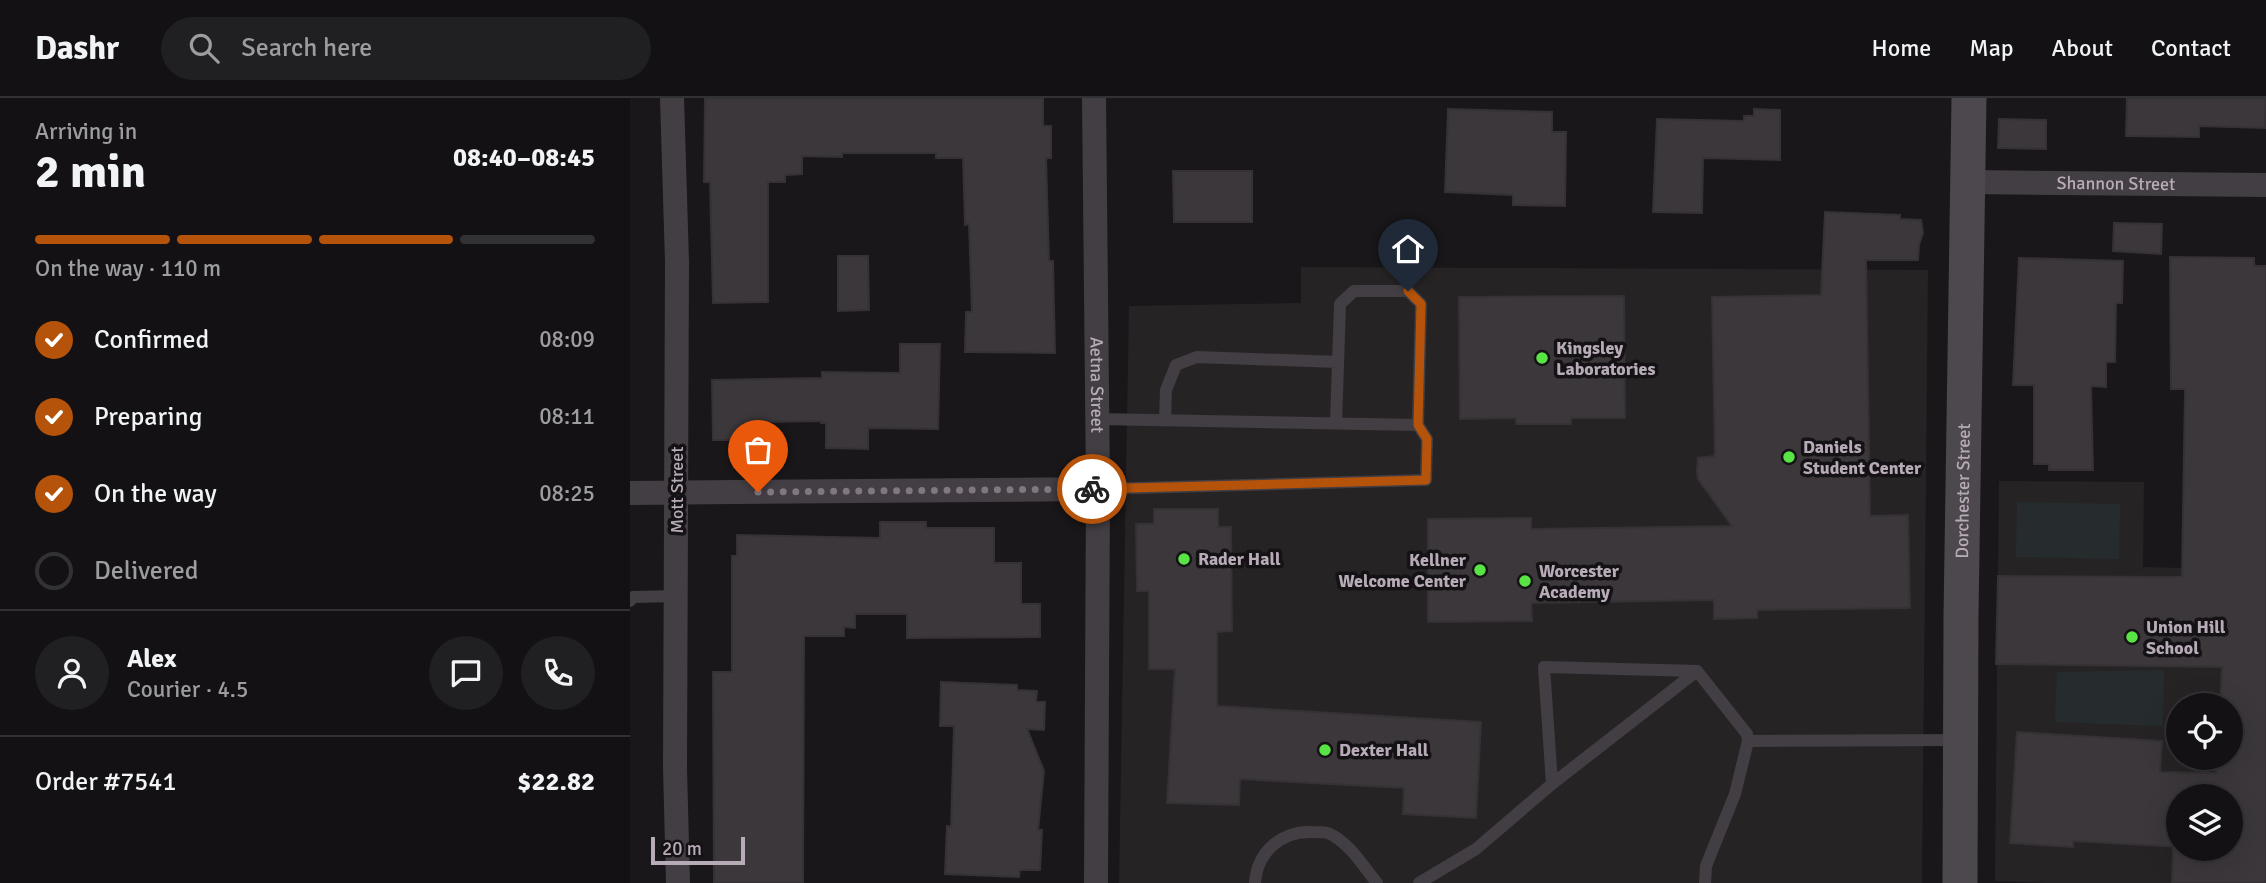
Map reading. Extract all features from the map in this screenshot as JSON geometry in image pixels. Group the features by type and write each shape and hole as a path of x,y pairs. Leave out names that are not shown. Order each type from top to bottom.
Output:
{"street":[{"name":"Mott Street","path":"672,98 677,262 675,768 678,883"},
{"name":"Aetna Street","path":"1094,98 1098,489 1096,883"},
{"name":"Dorchester Street","path":"1960,883 1969,98"},
{"name":"Shannon Street","path":"1966,182 2266,185"},
{"path":"630,493 1098,489"}],"lane":[{"path":"1098,489 1426,480 1427,439 1418,425 1421,304 1408,291 1354,291 1340,303 1336,423"},
{"path":"1165,420 1166,390 1177,365 1197,357 1338,362"},
{"path":"1097,419 1418,425"},
{"path":"630,601 633,597 676,596"},
{"path":"1552,784 1545,667 1697,671"},
{"path":"1697,671 1747,734 1748,741 1735,794 1706,866 1704,883"},
{"path":"1419,883 1475,849 1552,784 1697,671"},
{"path":"1748,741 1962,741"},
{"path":"1255,883 1256,869 1268,848 1287,836 1305,832 1327,832 1345,845 1377,883"}],"shaded area":[{"name":"Worcester Academy","path":"1301,267 1928,270 1922,883 1119,883 1129,306 1301,303"},
{"name":"Union Hill School","path":"1999,481 2144,482 2143,567 2266,570 2266,883 1995,881"},
{"path":"2017,502 2120,504 2119,559 2016,557"},
{"path":"2164,670 2163,726 2055,722 2057,672"}],"building":[{"path":"705,98 1043,98 1043,126 1051,126 1051,158 1046,158 1049,261 1053,261 1055,353 965,352 966,312 972,312 969,224 965,225 963,158 936,158 936,153 842,153 842,157 802,156 802,174 785,175 785,182 768,182 768,302 713,303 710,182 704,182"},
{"path":"2127,98 2266,98 2265,128 2199,126 2199,137 2126,136"},
{"path":"1448,109 1552,112 1552,132 1566,132 1565,206 1513,205 1513,195 1445,192"},
{"path":"1754,109 1780,110 1780,160 1703,158 1702,213 1653,212 1657,119 1744,121 1744,116 1754,116"},
{"path":"1999,119 2046,120 2046,149 1998,148"},
{"path":"1173,171 1252,171 1252,222 1174,222"},
{"name":"Daniels Student Center","path":"1825,212 1900,215 1900,219 1921,220 1923,233 1918,260 1866,260 1870,516 1908,515 1910,608 1757,610 1757,618 1714,619 1714,600 1531,603 1532,621 1428,622 1428,519 1531,518 1531,529 1732,526 1698,479 1697,471 1698,458 1715,456 1712,297 1821,295"},
{"path":"2114,223 2162,224 2161,254 2113,251"},
{"path":"838,256 868,256 869,310 838,311"},
{"path":"2170,257 2254,258 2254,266 2266,266 2266,883 2172,883 2173,861 2243,861 2243,784 2166,784 2166,846 2073,841 2073,847 2010,843 2017,732 2162,741 2160,772 2216,773 2216,770 2243,770 2243,693 2221,693 2222,667 1996,664 1998,576 2182,577 2185,389 2171,389"},
{"path":"2019,258 2123,261 2122,303 2116,303 2115,362 2106,362 2106,387 2091,386 2093,470 2049,470 2049,464 2034,464 2034,385 2013,385"},
{"name":"Kingsley Laboratories","path":"1624,296 1625,418 1571,418 1571,424 1516,424 1516,418 1460,419 1459,297"},
{"path":"900,344 940,344 938,429 868,428 868,449 826,448 826,423 821,421 754,422 754,440 713,440 712,380 822,378 822,372 900,373"},
{"name":"Dexter Hall","path":"1154,509 1218,509 1218,527 1231,527 1232,631 1217,632 1217,706 1481,722 1476,818 1403,814 1404,788 1240,779 1239,805 1167,803 1175,669 1149,669 1149,591 1137,591 1136,524 1154,524"},
{"path":"880,522 926,522 926,528 994,528 994,563 1021,563 1021,604 1040,604 1040,637 907,638 907,614 855,614 855,628 844,627 844,636 804,636 803,883 714,883 713,672 732,672 732,556 737,556 737,535 880,538"},
{"path":"941,682 1017,685 1017,690 1037,691 1036,702 1045,702 1044,730 1027,729 1044,771 1038,830 1042,830 1040,870 1020,870 1019,877 945,874 947,826 951,827 954,726 940,726"}],"way so far":[{"path":"758,492 1092,489"}],"place":[{"name":"Kingsley Laboratories","path":"1542,358"},
{"name":"Daniels Student Center","path":"1789,457"},
{"name":"Rader Hall","path":"1184,559"},
{"name":"Kellner Welcome Center","path":"1480,570"},
{"name":"Worcester Academy","path":"1525,581"},
{"name":"Union Hill School","path":"2132,637"},
{"name":"Dexter Hall","path":"1325,750"}],"route":[{"path":"1092,489 1426,480 1427,439 1418,425 1421,304 1408,291"}]}
